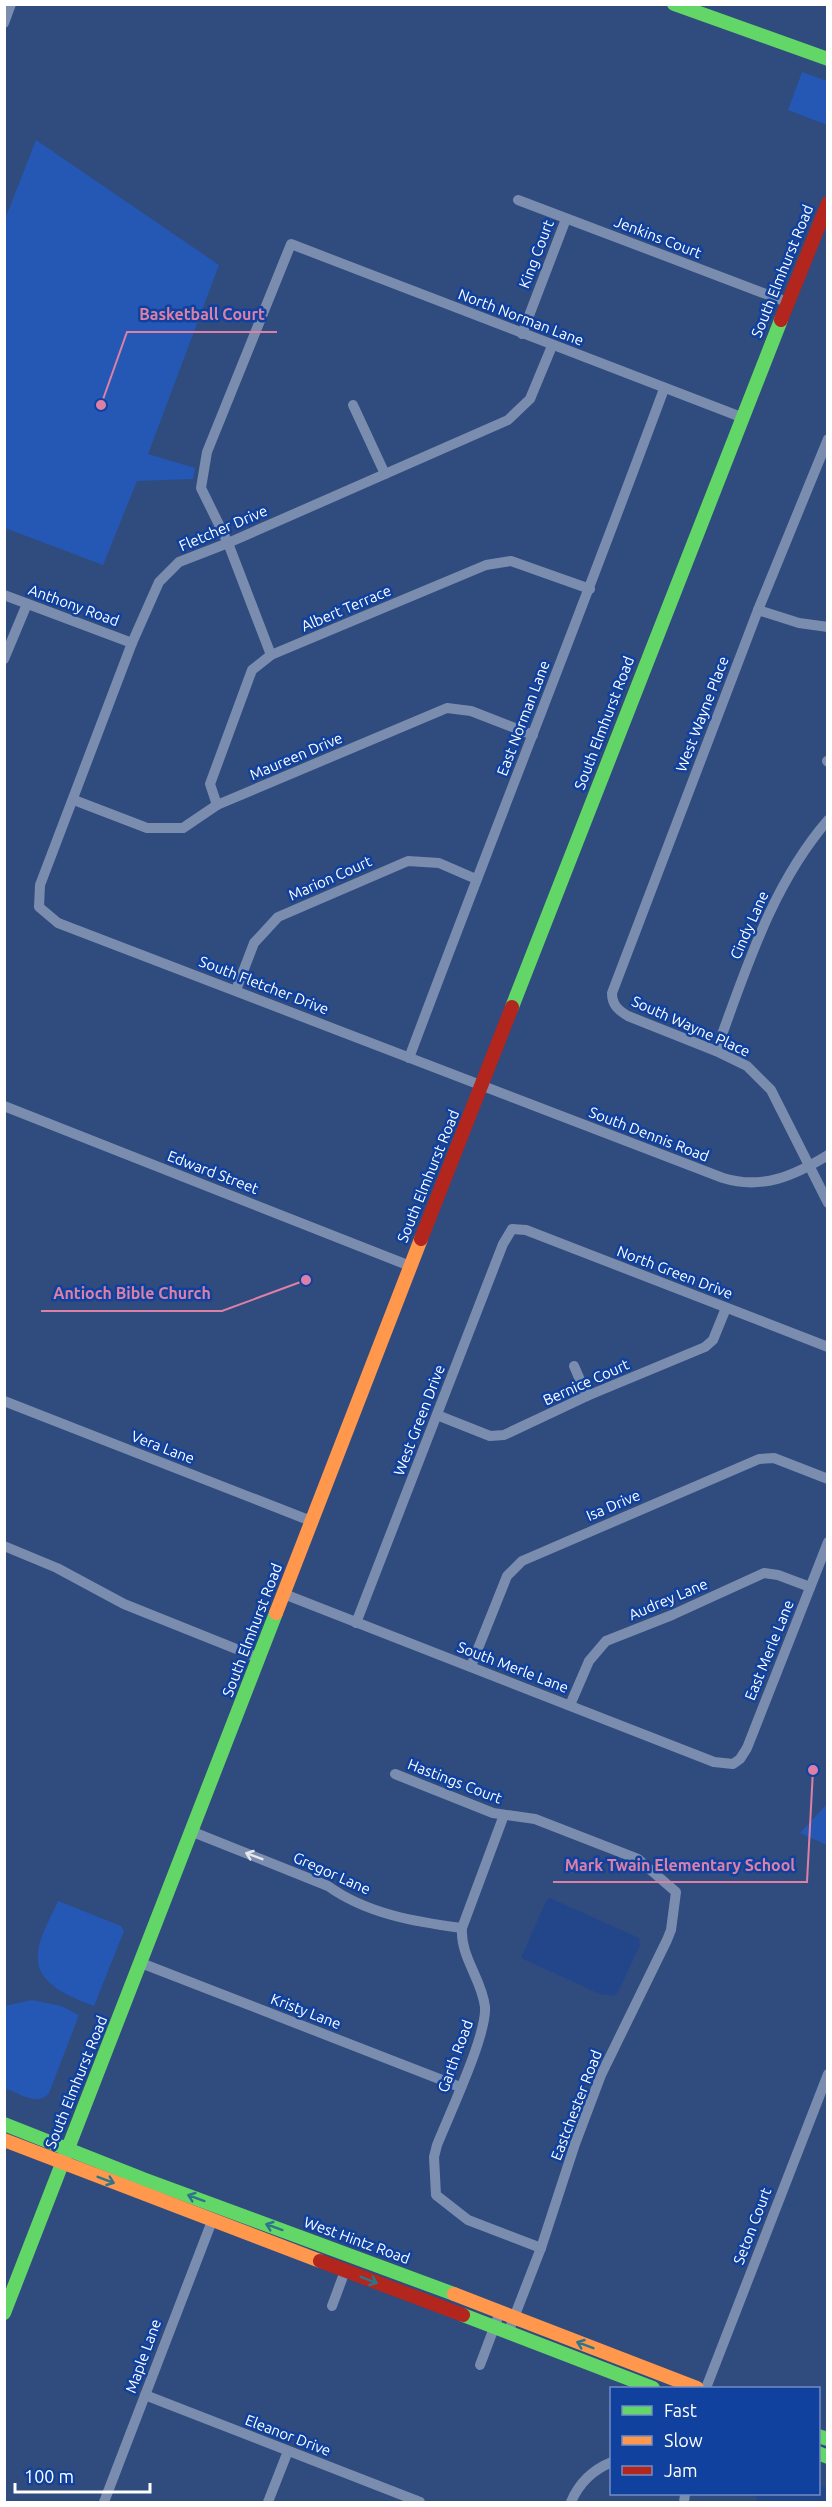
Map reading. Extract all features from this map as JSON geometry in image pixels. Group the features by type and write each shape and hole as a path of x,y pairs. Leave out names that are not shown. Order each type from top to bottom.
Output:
{"main road":[{"path":"674,4 828,59"},
{"name":"South Elmhurst Road","path":"4,2313 61,2163 193,1832 311,1521 741,417 787,302 824,221 828,203"},
{"name":"West Hintz Road","path":"4,2124 694,2387"},
{"path":"4,2140 650,2387"}],"street":[{"path":"4,22 12,4"},
{"name":"Jenkins Court","path":"518,200 787,302"},
{"name":"King Court","path":"522,334 566,219"},
{"name":"North Norman Lane","path":"228,543 201,488 207,452 291,244 741,417"},
{"name":"Fletcher Drive","path":"39,908 40,885 132,643 159,582 179,562 228,543 508,420 530,399 552,346"},
{"name":"East Norman Lane","path":"409,1058 476,879 590,589 664,389"},
{"path":"353,405 385,474"},
{"name":"West Wayne Place","path":"612,1001 614,985 758,610 828,439"},
{"path":"228,543 271,655"},
{"name":"Albert Terrace","path":"217,805 210,784 252,670 271,655 486,565 511,561 590,589"},
{"name":"Anthony Road","path":"4,595 132,643"},
{"path":"4,659 27,604"},
{"path":"758,610 799,623 828,627"},
{"name":"Maureen Drive","path":"74,800 147,828 183,828 217,805 447,708 471,711 533,735"},
{"name":"Cindy Lane","path":"716,1051 766,917 806,845 828,819"},
{"name":"Marion Court","path":"236,990 254,943 278,917 408,861 439,863 476,879"},
{"name":"South Fletcher Drive","path":"39,908 58,923 482,1085"},
{"name":"South Wayne Place","path":"612,1001 618,1010 628,1016 716,1051 747,1066 771,1090 828,1203"},
{"name":"South Dennis Road","path":"482,1085 734,1182 763,1183 809,1166 828,1155"},
{"name":"Edward Street","path":"4,1106 410,1266"},
{"name":"North Green Drive","path":"512,1230 526,1230 828,1347"},
{"name":"West Green Drive","path":"356,1623 503,1244 512,1230"},
{"name":"Bernice Court","path":"437,1415 497,1436 509,1433 587,1396 705,1347 713,1340 726,1308"},
{"path":"574,1366 587,1396"},
{"name":"Vera Lane","path":"4,1401 311,1521"},
{"name":"Isa Drive","path":"471,1666 507,1576 522,1561 759,1459 774,1458 828,1479"},
{"name":"East Merle Lane","path":"733,1764 740,1759 747,1748 828,1542"},
{"path":"4,1546 57,1568 124,1604 259,1658"},
{"name":"Audrey Lane","path":"570,1705 589,1661 606,1641 672,1615 764,1573 778,1575 810,1587"},
{"name":"South Merle Lane","path":"284,1594 714,1762 733,1764"},
{"name":"Hastings Court","path":"395,1774 493,1813 535,1819 638,1859 676,1892"},
{"path":"462,1928 504,1815"},
{"name":"Gregor Lane","path":"193,1832 328,1886 340,1894 383,1912 414,1921 462,1928"},
{"name":"Eastchester Road","path":"508,2333 541,2248 575,2144 602,2074 671,1930 676,1892"},
{"name":"Garth Road","path":"462,1928 463,1947 483,1998 485,2013 479,2038 434,2157 436,2196 468,2220 541,2248"},
{"name":"Kristy Lane","path":"141,1963 460,2087"},
{"name":"Seton Court","path":"705,2387 828,2074"},
{"name":"Maple Lane","path":"104,2502 212,2221"},
{"path":"332,2306 345,2271"},
{"path":"480,2365 500,2312"},
{"name":"Eleanor Drive","path":"145,2395 420,2502"},
{"path":"268,2502 288,2451"},
{"path":"571,2502 580,2484 590,2474 610,2463"}],"shaded area":[{"path":"802,72 827,81 827,125 788,110"},
{"path":"36,140 219,265 148,454 195,468 193,479 137,481 103,565 5,528 4,222"},
{"path":"827,1804 827,1845 800,1833"},
{"path":"550,1898 639,1938 640,1945 614,1996 600,1994 521,1958 546,1901"},
{"path":"58,1901 121,1926 124,1931 94,2006 56,1988 42,1973 38,1964 41,1940"},
{"path":"32,2000 61,2006 79,2015 49,2093 39,2099 28,2098 5,2088 5,2006"},
{"path":"820,2485 827,2488 827,2502 756,2502 757,2495 820,2495"}],"traffic: fast":[{"path":"674,4 828,59"},
{"path":"512,1007 781,320"},
{"path":"4,2313 276,1613"},
{"path":"4,2124 143,2179 454,2294"},
{"path":"463,2315 650,2387"},
{"path":"820,2437 828,2439"},
{"path":"820,2454 828,2457"}],"traffic: slow":[{"path":"276,1613 421,1239"},
{"path":"4,2140 320,2261"},
{"path":"454,2294 694,2387"}],"traffic: jam":[{"path":"781,320 828,203"},
{"path":"421,1239 512,1007"},
{"path":"320,2261 463,2315"}],"place":[{"name":"Basketball Court","path":"101,405"},
{"name":"Antioch Bible Church","path":"306,1280"},
{"name":"Mark Twain Elementary School","path":"813,1770"}]}
